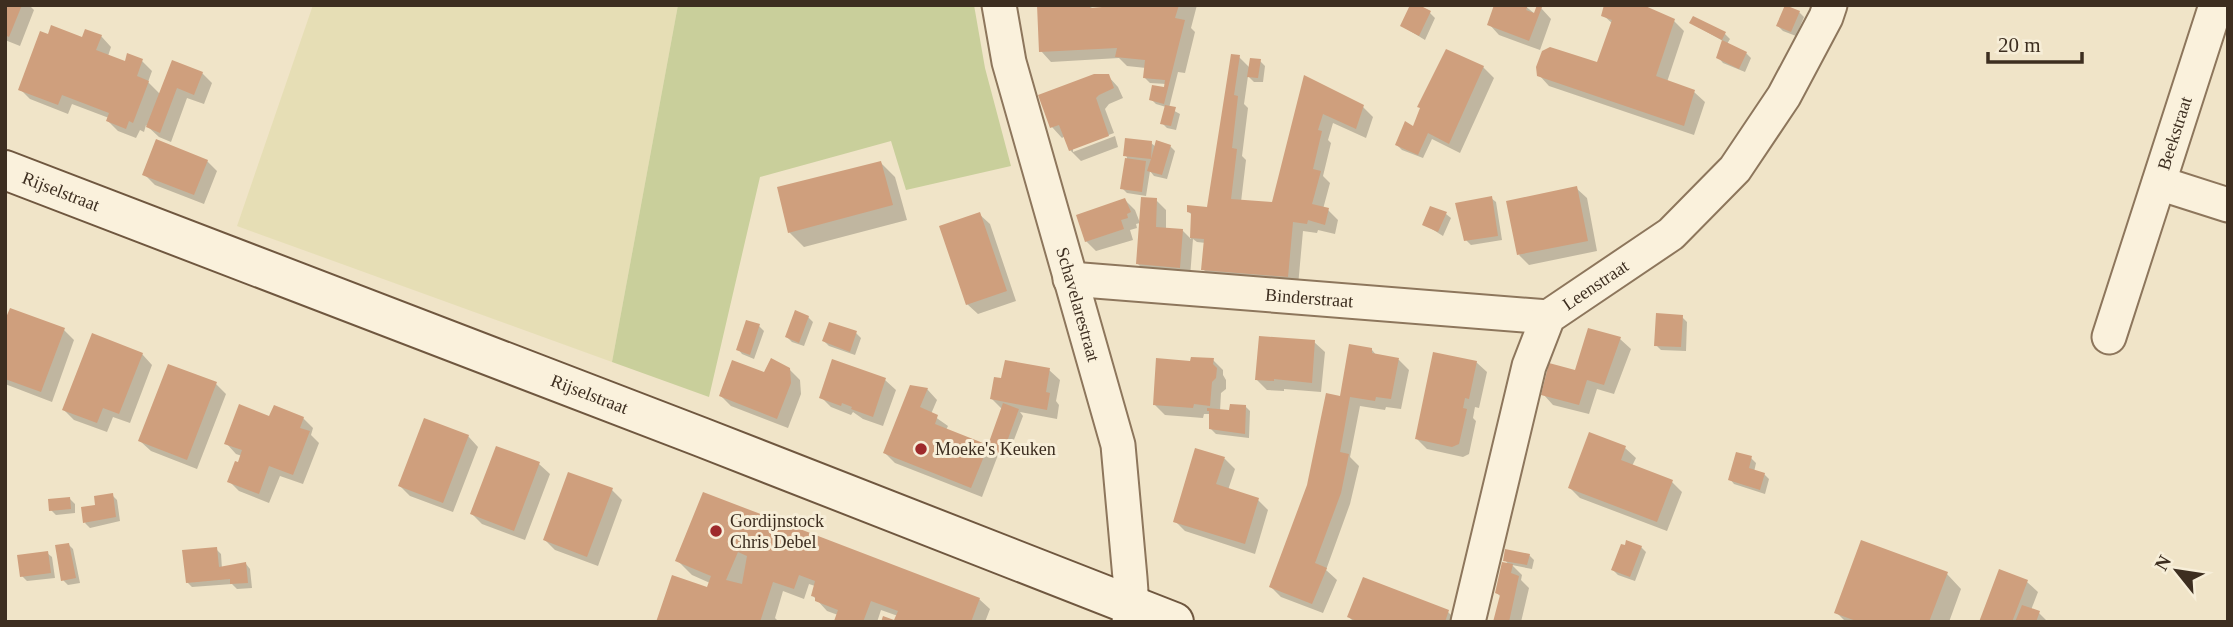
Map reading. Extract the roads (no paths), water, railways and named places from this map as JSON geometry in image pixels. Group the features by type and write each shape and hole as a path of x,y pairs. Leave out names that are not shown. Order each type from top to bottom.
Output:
{"street":[{"name":"Schavelarestraat","path":"999,5 1009,62 1118,445 1130,614"},
{"name":"Leenstraat","path":"1468,622 1529,366 1548,317 1671,234 1735,169 1784,96 1830,5"},
{"name":"Beekstraat","path":"2109,337 2216,5"},
{"name":"Rijselstraat","path":"5,170 701,436 1130,614 1174,622"},
{"name":"Beekstraat","path":"2159,183 2228,205"},
{"name":"Binderstraat","path":"1070,279 1548,317"}],"place":[{"name":"Moeke's Keuken","path":"921,449"},
{"name":"Gordijnstock Chris Debel","path":"716,531"}]}
